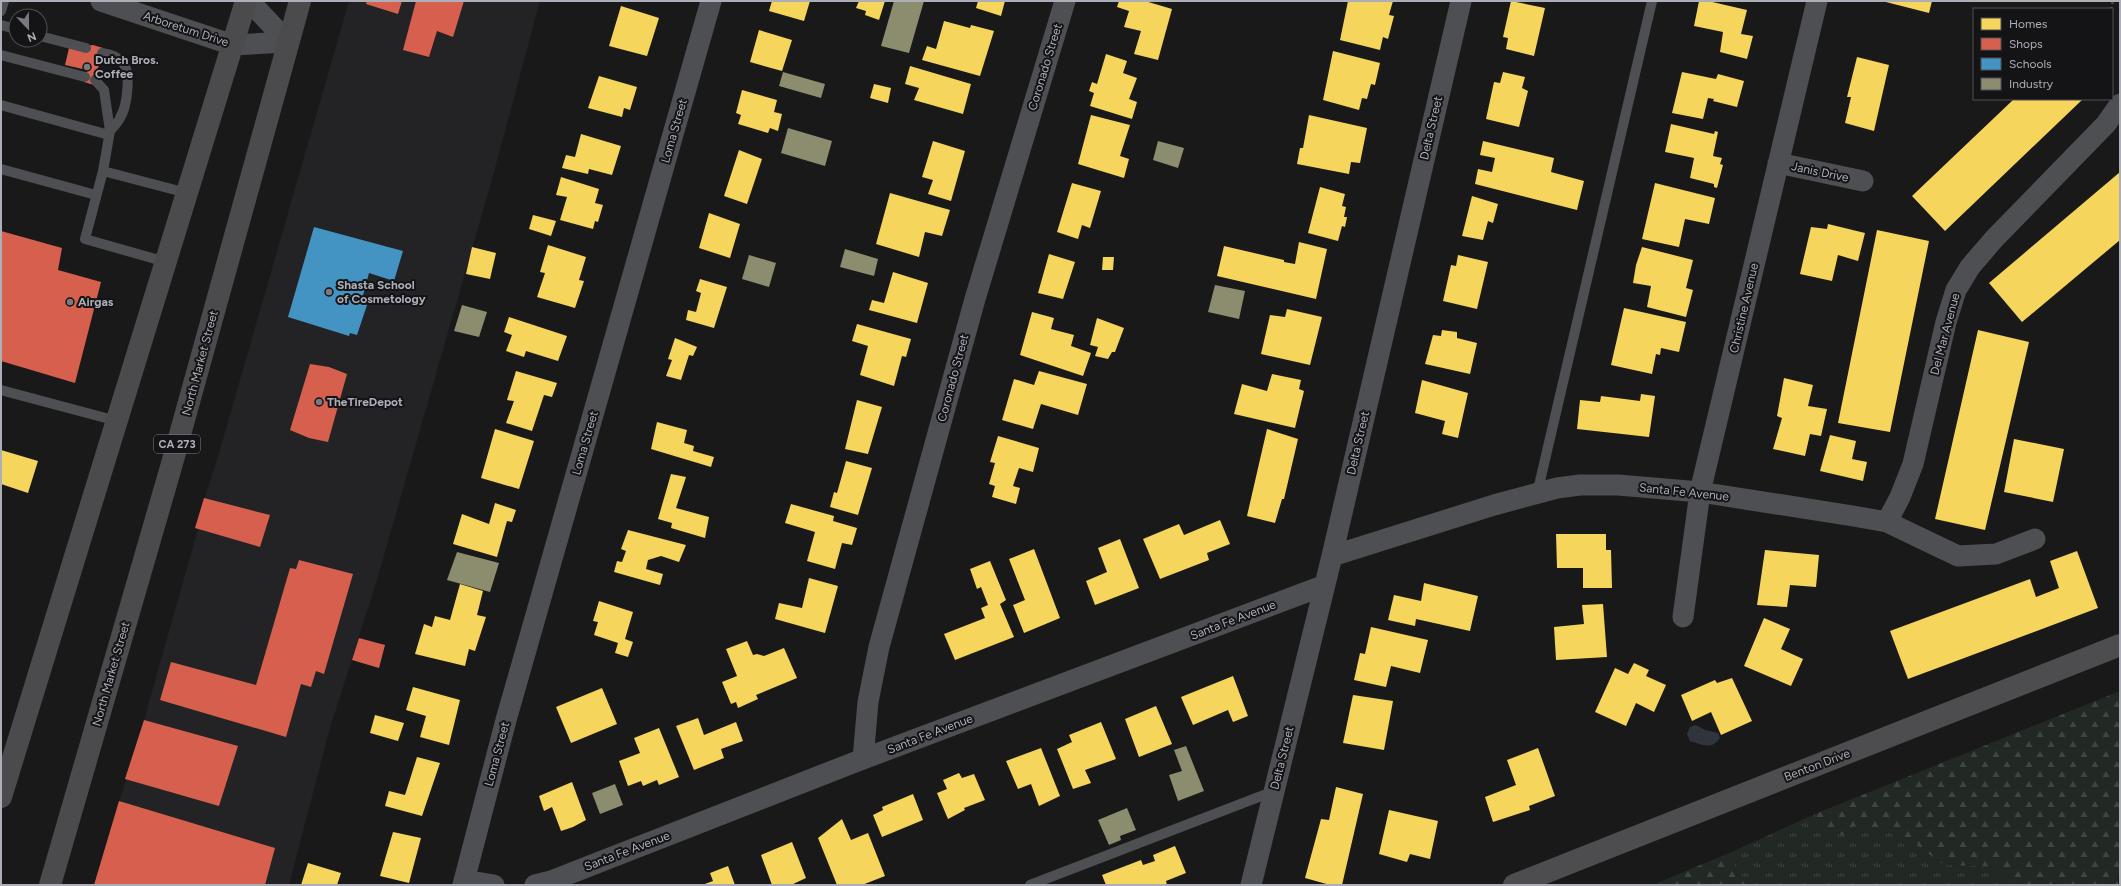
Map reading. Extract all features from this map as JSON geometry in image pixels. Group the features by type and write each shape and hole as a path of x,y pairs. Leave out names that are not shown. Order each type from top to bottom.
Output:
{"main road":[{"path":"1,797 187,193 248,1"},
{"name":"North Market Street","path":"50,885 168,475 300,1"}],"street":[{"name":"Arboretum Drive","path":"101,1 233,45 288,42"},
{"path":"248,1 288,42"},
{"name":"Loma Street","path":"464,882 508,712 711,1"},
{"name":"Coronado Street","path":"863,759 868,702 879,648 975,299 1065,1"},
{"name":"Delta Street","path":"1251,885 1332,556 1460,1"},
{"name":"Christine Avenue","path":"1683,617 1700,492 1817,1"},
{"name":"Del Mar Avenue","path":"1887,522 1900,497 1913,464 1946,322 1956,290 1970,267 1994,239 2106,124 2120,104"},
{"name":"Janis Drive","path":"1778,163 1862,181"},
{"name":"Santa Fe Avenue","path":"1332,556 1557,488 1587,485 1618,485 1700,492 1887,522 1958,556 1996,554 2035,539"},
{"name":"Santa Fe Avenue","path":"535,885 551,881 863,759 1325,585"},
{"name":"Benton Drive","path":"1514,885 2120,646"},
{"path":"464,882 494,885"}],"lane":[{"path":"1,11 4,1"},
{"path":"1537,494 1652,1"},
{"path":"48,38 86,48"},
{"path":"102,53 113,56 123,62 128,71 128,84 121,118 110,133"},
{"path":"1,54 90,79 104,90 110,133 103,171 85,239 166,262"},
{"path":"1,105 110,133"},
{"path":"1,169 96,195"},
{"path":"103,171 187,193"},
{"path":"1,390 117,421"},
{"path":"1030,885 1274,791"}],"shaded area":[{"path":"349,1 540,1 494,172 377,580 330,728 289,885 94,885 144,720 198,529 195,528 219,453"},
{"path":"1696,725 1705,730 1718,733 1720,738 1714,744 1706,746 1690,741 1687,734 1690,727"}],"green space":[{"path":"2120,691 2120,873 2118,875 2118,885 2059,885 2055,883 2048,885 2009,885 2001,867 1944,865 1901,834 1854,826 1848,836 1842,835 1828,830 1821,824 1815,814"},
{"path":"1815,814 1820,822 1901,834 1944,865 2001,867 2009,885 1748,885 1727,854"},
{"path":"1727,854 1748,885 1658,885 1657,883"}],"building: Homes":[{"path":"772,1 810,1 804,21 769,11"},
{"path":"859,1 885,1 879,20 865,15 866,11 856,8"},
{"path":"978,1 1005,1 1001,16 976,8"},
{"path":"1119,1 1145,1 1172,9 1158,60 1134,54 1141,31 1124,27 1129,11 1117,7"},
{"path":"1348,1 1393,1 1389,15 1394,16 1388,39 1383,37 1380,50 1340,40"},
{"path":"1511,1 1545,8 1534,56 1506,49 1508,38 1503,37"},
{"path":"1699,1 1708,1 1747,10 1741,34 1753,36 1747,59 1720,52 1723,32 1694,26"},
{"path":"1882,1 1932,1 1929,13"},
{"path":"621,6 659,18 647,56 609,46"},
{"path":"944,21 970,28 971,25 994,31 980,76 922,60 927,46 936,49"},
{"path":"759,30 792,40 782,71 750,62"},
{"path":"1333,51 1380,63 1375,85 1371,84 1367,99 1362,98 1359,110 1323,100"},
{"path":"1106,54 1127,61 1123,73 1137,78 1129,99 1137,102 1132,119 1090,106 1094,93 1089,91 1092,82 1097,84"},
{"path":"1857,57 1889,65 1874,131 1845,123 1851,97 1847,97"},
{"path":"910,66 971,84 963,114 914,100 919,88 905,84"},
{"path":"1503,72 1525,77 1522,88 1528,91 1519,127 1486,119 1494,82 1500,83"},
{"path":"1682,72 1716,79 1718,74 1744,81 1737,107 1713,101 1714,99 1708,98 1703,119 1672,113"},
{"path":"599,76 637,87 630,110 624,108 622,117 588,108"},
{"path":"874,84 891,88 888,103 870,98"},
{"path":"742,90 777,100 774,112 782,114 778,131 770,128 768,133 738,124 741,115 736,113"},
{"path":"2013,100 2082,100 1945,231 1912,196"},
{"path":"1091,115 1130,125 1120,156 1129,159 1124,178 1078,164"},
{"path":"1309,115 1367,128 1360,163 1351,162 1349,174 1297,164 1300,148 1303,148"},
{"path":"1671,124 1714,134 1715,131 1718,132 1713,156 1722,158 1720,164 1723,165 1717,188 1714,187 1714,184 1690,178 1694,158 1665,152"},
{"path":"581,134 621,146 612,175 589,169 588,174 562,168 566,155 575,157"},
{"path":"933,141 965,151 951,201 928,194 933,180 922,177"},
{"path":"1483,141 1554,158 1551,172 1584,181 1577,210 1475,184 1478,169 1492,172 1495,158 1480,155"},
{"path":"739,150 762,159 747,204 724,196"},
{"path":"2120,172 2120,240 2022,322 1989,283"},
{"path":"561,177 599,189 595,203 603,205 598,222 595,221 593,229 560,220 567,197 556,195"},
{"path":"1072,183 1101,191 1090,228 1082,225 1078,239 1057,232"},
{"path":"1655,183 1715,198 1709,224 1685,219 1679,247 1642,239"},
{"path":"1320,187 1345,194 1342,206 1346,207 1344,217 1347,217 1345,227 1342,226 1338,241 1308,233"},
{"path":"890,193 950,210 942,236 925,232 919,257 876,244"},
{"path":"1472,196 1498,204 1493,223 1488,221 1483,240 1462,236"},
{"path":"709,213 740,224 730,258 699,248"},
{"path":"533,215 556,221 551,236 529,229"},
{"path":"1828,224 1865,233 1858,261 1838,255 1832,281 1800,274 1811,227 1827,229"},
{"path":"1877,230 1929,241 1890,432 1838,423"},
{"path":"1299,242 1327,249 1316,299 1217,276 1224,246 1295,264"},
{"path":"548,245 586,257 579,280 584,281 575,308 537,297 545,273 540,272"},
{"path":"472,247 496,253 490,279 466,274"},
{"path":"1642,247 1693,260 1686,288 1693,290 1686,317 1647,307 1651,286 1633,283 1636,265"},
{"path":"1049,254 1075,262 1063,299 1038,293"},
{"path":"1458,255 1488,262 1477,309 1443,301 1451,265 1456,266"},
{"path":"1103,257 1114,257 1113,270 1102,270"},
{"path":"893,272 928,283 917,323 869,310 872,300 884,303"},
{"path":"700,279 727,287 714,328 686,320 688,310 696,312 701,293 696,291"},
{"path":"1624,308 1686,322 1679,352 1661,348 1660,355 1656,354 1652,374 1611,365"},
{"path":"1287,309 1322,317 1310,365 1261,354 1270,315 1285,317"},
{"path":"1032,312 1054,318 1051,329 1074,335 1071,346 1091,353 1083,376 1020,355"},
{"path":"509,317 567,336 558,361 526,351 524,357 506,351 512,335 504,332"},
{"path":"1097,318 1124,328 1115,352 1112,352 1108,359 1095,356 1098,347 1090,345"},
{"path":"857,324 911,339 906,357 902,356 894,386 860,375 868,346 852,341"},
{"path":"1442,330 1457,332 1457,338 1477,343 1470,374 1425,364 1433,335 1441,336"},
{"path":"1978,330 2029,342 1985,530 1935,519"},
{"path":"675,338 697,347 693,356 689,355 681,380 666,376 672,360 668,359"},
{"path":"516,371 557,383 552,397 544,395 532,431 506,423 514,401 507,400"},
{"path":"1039,371 1087,384 1078,415 1041,404 1033,429 1002,420 1014,379 1034,385"},
{"path":"1272,374 1301,380 1299,389 1304,391 1295,428 1234,414 1242,384 1267,391"},
{"path":"1784,378 1813,385 1808,406 1827,409 1821,436 1810,434 1805,456 1773,449 1782,418 1777,416"},
{"path":"1422,380 1468,393 1458,438 1442,434 1445,421 1415,413"},
{"path":"1641,394 1655,396 1649,437 1577,429 1580,400 1600,402 1601,396 1640,401"},
{"path":"857,400 882,407 868,454 845,449"},
{"path":"657,422 687,430 684,443 694,446 693,451 714,457 711,467 651,449"},
{"path":"495,429 534,441 519,489 481,478"},
{"path":"1267,429 1298,439 1284,499 1282,499 1275,523 1247,516"},
{"path":"1830,435 1856,441 1852,459 1867,462 1863,481 1820,471"},
{"path":"998,436 1039,448 1033,472 1019,468 1013,486 1020,488 1016,504 992,497 995,486 989,484 995,463 990,462"},
{"path":"2014,439 2064,449 2053,502 2004,492"},
{"path":"1,450 38,461 28,493 1,484"},
{"path":"846,461 872,468 858,515 830,507 834,492 837,493"},
{"path":"671,474 686,477 676,508 709,517 705,538 671,528 672,523 658,519"},
{"path":"495,503 516,510 512,522 507,521 497,557 453,544 462,514 489,524"},
{"path":"791,504 834,516 833,521 857,528 852,545 842,543 835,569 807,561 815,532 785,523"},
{"path":"1220,520 1230,544 1207,553 1209,560 1160,579 1143,539 1179,524 1184,535"},
{"path":"628,530 686,545 679,562 661,556 648,560 646,569 663,574 660,585 614,572 617,561 622,562 626,551 621,549"},
{"path":"1556,534 1606,534 1606,550 1611,550 1612,588 1583,588 1583,568 1557,568"},
{"path":"1120,539 1139,588 1095,605 1086,581 1107,572 1098,548"},
{"path":"1034,549 1060,618 1024,633 1013,605 1025,600 1009,559"},
{"path":"1765,550 1819,555 1816,587 1790,585 1787,607 1757,605"},
{"path":"2077,551 2098,608 1908,679 1890,631 2030,579 2036,597 2059,588 2050,561"},
{"path":"990,561 1006,600 1000,604 1014,637 955,660 944,634 985,618 981,608 988,605 981,587 977,589 970,569"},
{"path":"809,578 838,586 825,633 775,619 779,603 802,608"},
{"path":"1424,583 1478,596 1470,631 1416,619 1415,626 1388,620 1394,595 1421,601"},
{"path":"460,584 483,591 477,615 486,617 475,651 469,649 465,666 415,654 424,624 432,627 435,616 450,620"},
{"path":"599,601 633,612 625,639 633,642 628,657 615,653 618,643 594,635 598,622 593,621"},
{"path":"1603,604 1607,657 1556,660 1554,627 1584,624 1582,605"},
{"path":"1764,618 1790,629 1781,649 1803,659 1791,686 1744,666"},
{"path":"1371,627 1428,640 1420,673 1391,666 1386,687 1354,680 1360,653 1365,654"},
{"path":"747,641 753,655 757,654 764,656 784,648 797,678 756,695 758,699 738,708 736,702 731,704 722,682 737,676 726,649"},
{"path":"1634,663 1649,670 1646,676 1666,685 1654,712 1636,703 1626,726 1595,712 1615,668 1628,674"},
{"path":"1233,676 1248,716 1233,722 1228,710 1193,725 1181,697"},
{"path":"1732,678 1752,721 1721,735 1711,712 1692,721 1681,695 1715,680 1717,683"},
{"path":"413,687 460,700 449,745 420,737 426,716 406,710"},
{"path":"602,688 617,724 571,743 556,707"},
{"path":"1353,695 1393,701 1384,750 1343,743"},
{"path":"1156,706 1172,744 1139,757 1125,719"},
{"path":"375,715 404,723 398,741 370,733"},
{"path":"698,718 704,735 736,722 743,741 721,749 724,758 694,770 676,726"},
{"path":"1101,722 1116,759 1085,770 1091,783 1073,789 1057,749 1072,742 1069,735"},
{"path":"659,728 679,777 659,785 657,780 643,786 641,781 628,786 619,761 640,753 634,738"},
{"path":"1041,748 1060,796 1039,806 1031,784 1018,789 1006,761"},
{"path":"1538,748 1555,796 1529,806 1530,810 1493,822 1485,797 1516,785 1507,760"},
{"path":"417,757 440,763 422,816 385,806 389,791 405,795"},
{"path":"959,773 962,778 974,774 985,800 964,808 965,810 948,819 937,793 947,789 943,780"},
{"path":"572,782 586,820 561,831 552,807 544,811 539,796"},
{"path":"1336,787 1363,794 1342,885 1330,885 1305,878 1321,819 1329,820"},
{"path":"913,794 923,820 882,837 873,815 883,810 882,807"},
{"path":"1389,810 1438,821 1430,859 1410,854 1407,862 1379,854"},
{"path":"842,819 851,840 868,833 885,876 862,885 837,885 818,838"},
{"path":"393,832 421,838 409,883 380,876"},
{"path":"792,842 806,878 791,885 772,885 761,855"},
{"path":"1175,846 1186,873 1166,881 1167,885 1106,885 1102,875 1141,860 1143,865 1155,861 1153,855"},
{"path":"308,863 341,873 337,885 301,885"},
{"path":"728,866 735,885 702,885 713,881 710,873"}],"building: Shops":[{"path":"367,1 402,1 398,14 366,4"},
{"path":"416,1 464,1 453,37 437,31 429,57 403,50"},
{"name":"Dutch Bros. Coffee","path":"93,45 103,48 94,85 84,82 87,70 65,65 69,48"},
{"path":"1,231 62,248 58,270 101,282 75,383 1,361"},
{"name":"TheTireDepot","path":"310,364 329,367 347,374 328,442 309,438 290,430"},
{"path":"204,498 270,515 260,547 195,528"},
{"path":"299,560 353,574 324,674 316,671 311,687 301,684 286,737 160,700 171,662 256,685 290,568 296,569"},
{"path":"359,638 385,645 379,668 352,660"},
{"path":"144,720 238,746 219,806 125,779"},
{"path":"119,801 275,848 265,885 94,885"}],"building: Schools":[{"name":"Shasta School of Cosmetology","path":"314,227 403,251 394,281 369,273 361,303 367,305 357,335 350,333 349,336 288,317"}],"building: Industry":[{"path":"894,1 924,1 909,53 881,46"},
{"path":"783,72 825,84 821,98 779,86"},
{"path":"788,128 832,141 825,166 781,153"},
{"path":"1158,141 1184,148 1178,168 1153,160"},
{"path":"845,249 878,259 874,276 840,267"},
{"path":"749,255 776,263 769,287 742,279"},
{"path":"1215,285 1245,291 1239,319 1208,312"},
{"path":"462,305 487,312 479,337 454,331"},
{"path":"457,552 499,563 490,592 447,580"},
{"path":"1186,746 1204,791 1178,801 1169,775 1182,771 1174,750"},
{"path":"615,784 623,805 600,814 592,793"},
{"path":"1127,808 1136,830 1120,836 1121,840 1109,845 1098,820"}],"place":[{"name":"Dutch Bros. Coffee","path":"87,67"},
{"name":"Shasta School of Cosmetology","path":"329,292"},
{"name":"Airgas","path":"70,302"},
{"name":"TheTireDepot","path":"319,402"}]}
